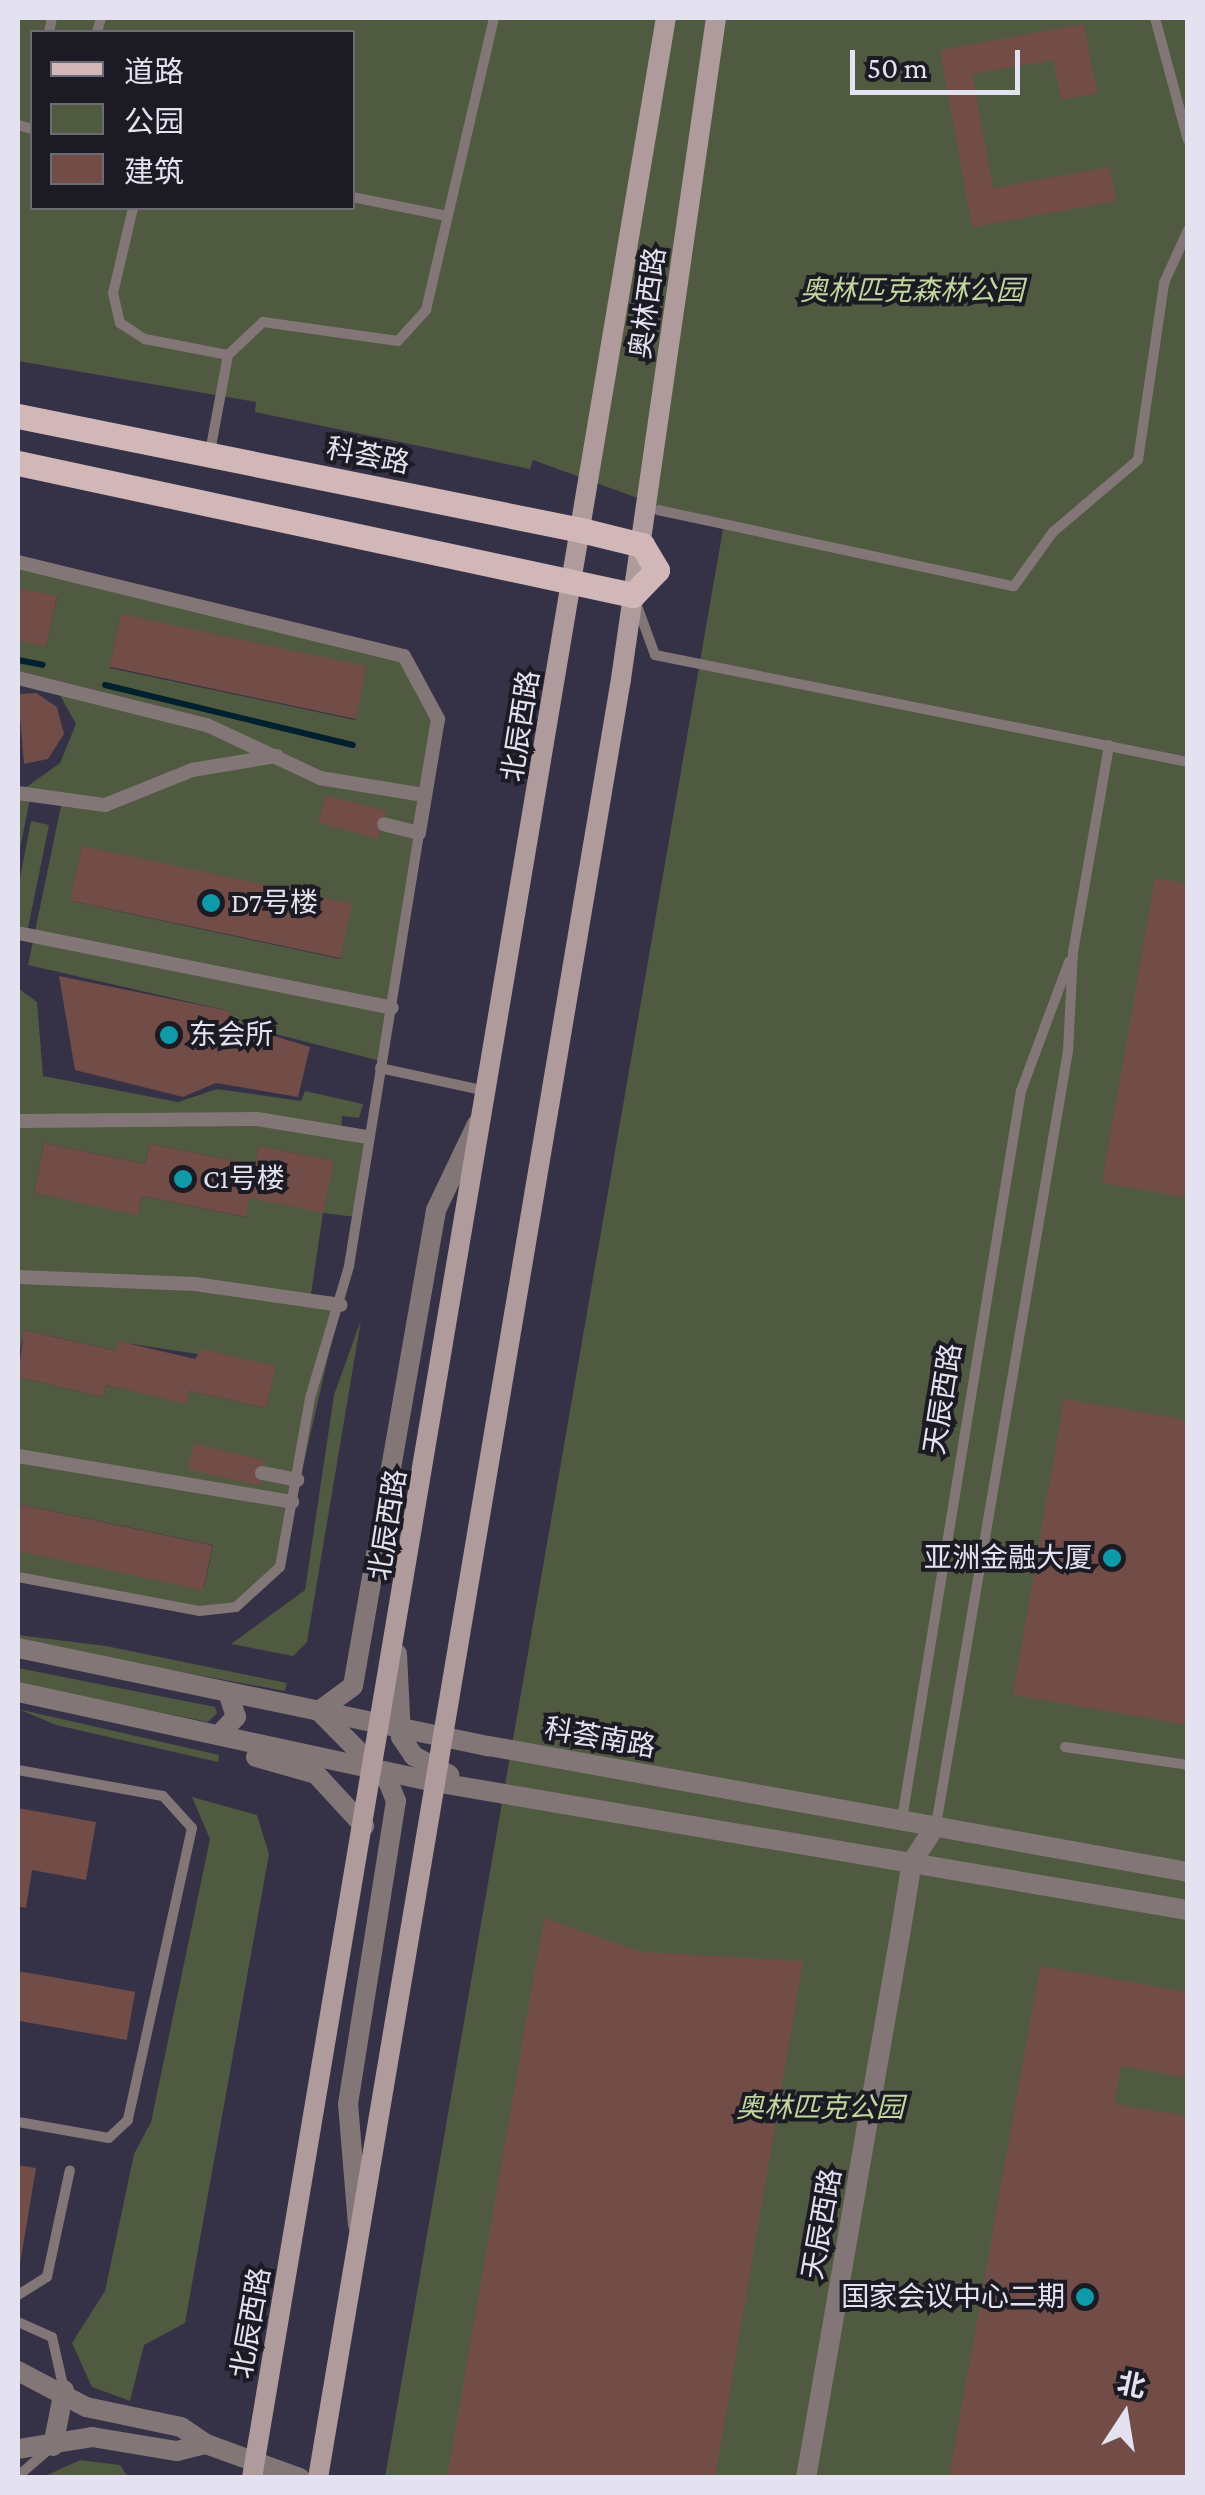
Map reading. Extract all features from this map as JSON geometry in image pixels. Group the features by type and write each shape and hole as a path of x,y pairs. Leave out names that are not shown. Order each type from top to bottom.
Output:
{"main road":[{"name":"奥林西路","path":"573,581 666,18"},
{"name":"奥林西路","path":"642,544 716,18"},
{"name":"科荟路","path":"18,416 642,544"},
{"path":"18,463 633,595"},
{"path":"318,2478 448,1738 633,595 658,570 642,544"},
{"name":"北辰西路","path":"253,2469 573,581"}],"street":[{"path":"18,562 404,656 438,718 418,833 384,824"},
{"path":"18,678 207,725 320,778 424,795"},
{"path":"18,793 105,806 192,770 277,756"},
{"path":"18,933 392,1008"},
{"path":"360,2238 348,2104 396,1801 319,1711 352,1686 436,1210 487,1100"},
{"path":"18,1121 257,1120 367,1138"},
{"path":"18,1277 195,1284 340,1305"},
{"path":"18,1456 292,1502"},
{"path":"262,1472 297,1480"},
{"path":"396,1642 401,1736 414,1756 480,1790"},
{"name":"科荟南路","path":"18,1648 448,1738 1188,1872"},
{"path":"219,1735 236,1716 228,1692"},
{"path":"18,1694 440,1783 1188,1910"},
{"path":"18,1694 63,1714 300,1767 338,1792 364,1826"},
{"name":"天辰西路","path":"806,2478 912,1862 902,1819"},
{"name":"天辰西路","path":"912,1862 936,1825"},
{"path":"18,2371 64,2390 86,2407 188,2430 253,2469 300,2478"},
{"path":"53,2446 64,2390"},
{"path":"18,2450 92,2437 177,2451 206,2444"}],"lane":[{"path":"210,455 228,355 263,322 398,341 426,310 494,18"},
{"path":"1155,18 1188,140"},
{"path":"355,199 447,216"},
{"path":"134,210 114,293 120,323 145,339 228,355"},
{"path":"658,510 1014,586 1053,532 1138,460 1164,284 1188,230"},
{"path":"633,595 655,655 1188,762"},
{"name":"天辰西路","path":"936,1825 1068,1050 1073,952 1109,745"},
{"path":"18,1577 200,1611 236,1607 280,1567 310,1398 340,1305 418,833"},
{"name":"天辰西路","path":"902,1819 1021,1091 1073,952"},
{"path":"380,1068 487,1100"},
{"path":"1065,1747 1188,1765"},
{"path":"18,1770 163,1796 192,1828 128,2120 109,2138 18,2122"},
{"path":"18,2294 48,2277 70,2170"},
{"path":"18,2322 52,2337 64,2390"},
{"path":"18,2476 53,2446"}],"green space":[{"name":"奥林匹克公园","path":"18,18 1187,18 1187,2477 385,2477 723,529 533,460 530,469 255,412 256,402 18,361"},
{"path":"18,562 404,656 438,719 381,1061 229,1022 229,1011 28,965 62,801 30,799 18,858 18,793 60,763 76,724 56,688 18,679 18,640 46,646 57,597 18,588","holes":["121,615 365,667 355,720 110,668","326,796 385,811 379,838 320,823","82,847 351,904 340,959 71,901"]},
{"path":"31,821 49,825 28,928 18,926 18,888"},
{"path":"18,988 37,1002 43,1076 178,1102 217,1089 301,1101 305,1091 363,1104 359,1118 342,1116 341,1133 367,1137 356,1217 323,1213 310,1301 340,1305 280,1567 236,1607 199,1611 18,1577 18,1550 204,1588 213,1545 18,1504 18,1377 103,1397 106,1385 185,1403 189,1391 266,1408 275,1366 119,1342 116,1351 25,1330 18,1358","holes":["44,1143 145,1164 150,1144 255,1165 259,1146 333,1161 250,1198 245,1217 142,1196 138,1214 34,1193","194,1445 264,1461 259,1484 189,1469"]},
{"path":"361,1320 307,1642 293,1656 231,1644 305,1590 334,1395"},
{"path":"18,1635 106,1646 287,1683 285,1691 18,1642"},
{"path":"18,1668 215,1707 217,1713 208,1722 18,1684"},
{"path":"18,1709 219,1755 218,1762 56,1725"},
{"path":"192,1797 257,1815 269,1854 185,2323 144,2345 130,2401 92,2387 72,2343 105,2291 134,2154 151,2122 210,1839"},
{"path":"80,2460 120,2465 128,2477 43,2477"}],"building":[{"path":"1084,24 1097,93 1061,100 1053,60 972,74 993,188 1110,167 1116,201 972,227 940,50"},
{"path":"18,588 57,596 46,647 18,640"},
{"path":"121,614 367,666 355,719 110,667"},
{"path":"36,693 57,707 64,734 48,759 24,764 18,694"},
{"path":"326,795 386,811 378,839 318,823"},
{"name":"D7号楼","path":"82,846 352,903 340,958 70,901"},
{"path":"1155,878 1188,884 1188,1198 1102,1183"},
{"name":"东会所","path":"59,976 229,1011 229,1022 310,1047 298,1097 216,1083 183,1097 75,1070"},
{"name":"C1号楼","path":"44,1143 145,1164 150,1144 255,1165 259,1146 334,1161 323,1213 250,1198 246,1217 142,1196 138,1215 34,1193"},
{"path":"24,1330 116,1351 118,1341 195,1359 201,1349 276,1366 266,1408 189,1391 186,1404 106,1385 103,1397 18,1377"},
{"name":"亚洲金融大厦","path":"1064,1399 1188,1420 1188,1725 1013,1695"},
{"path":"194,1444 265,1460 259,1486 188,1469"},
{"path":"18,1504 213,1545 203,1590 18,1551"},
{"path":"18,1808 96,1822 86,1880 32,1870 26,1908 18,1906"},
{"path":"544,1918 641,1952 803,1961 715,2478 447,2478"},
{"name":"国家会议中心二期","path":"1040,1966 1188,1992 1188,2078 1121,2066 1114,2104 1188,2116 1188,2478 949,2478"},
{"path":"18,1971 135,1992 127,2040 18,2021"},
{"path":"18,2165 36,2168 20,2264 18,2264"}],"waterway":[{"path":"18,660 43,665"},
{"path":"105,685 353,745"}],"place":[{"name":"D7号楼","path":"211,903"},
{"name":"东会所","path":"169,1035"},
{"name":"C1号楼","path":"183,1179"},
{"name":"亚洲金融大厦","path":"1112,1558"},
{"name":"国家会议中心二期","path":"1085,2297"}],"park label":[{"name":"奥林匹克森林公园","path":"912,291"}]}
